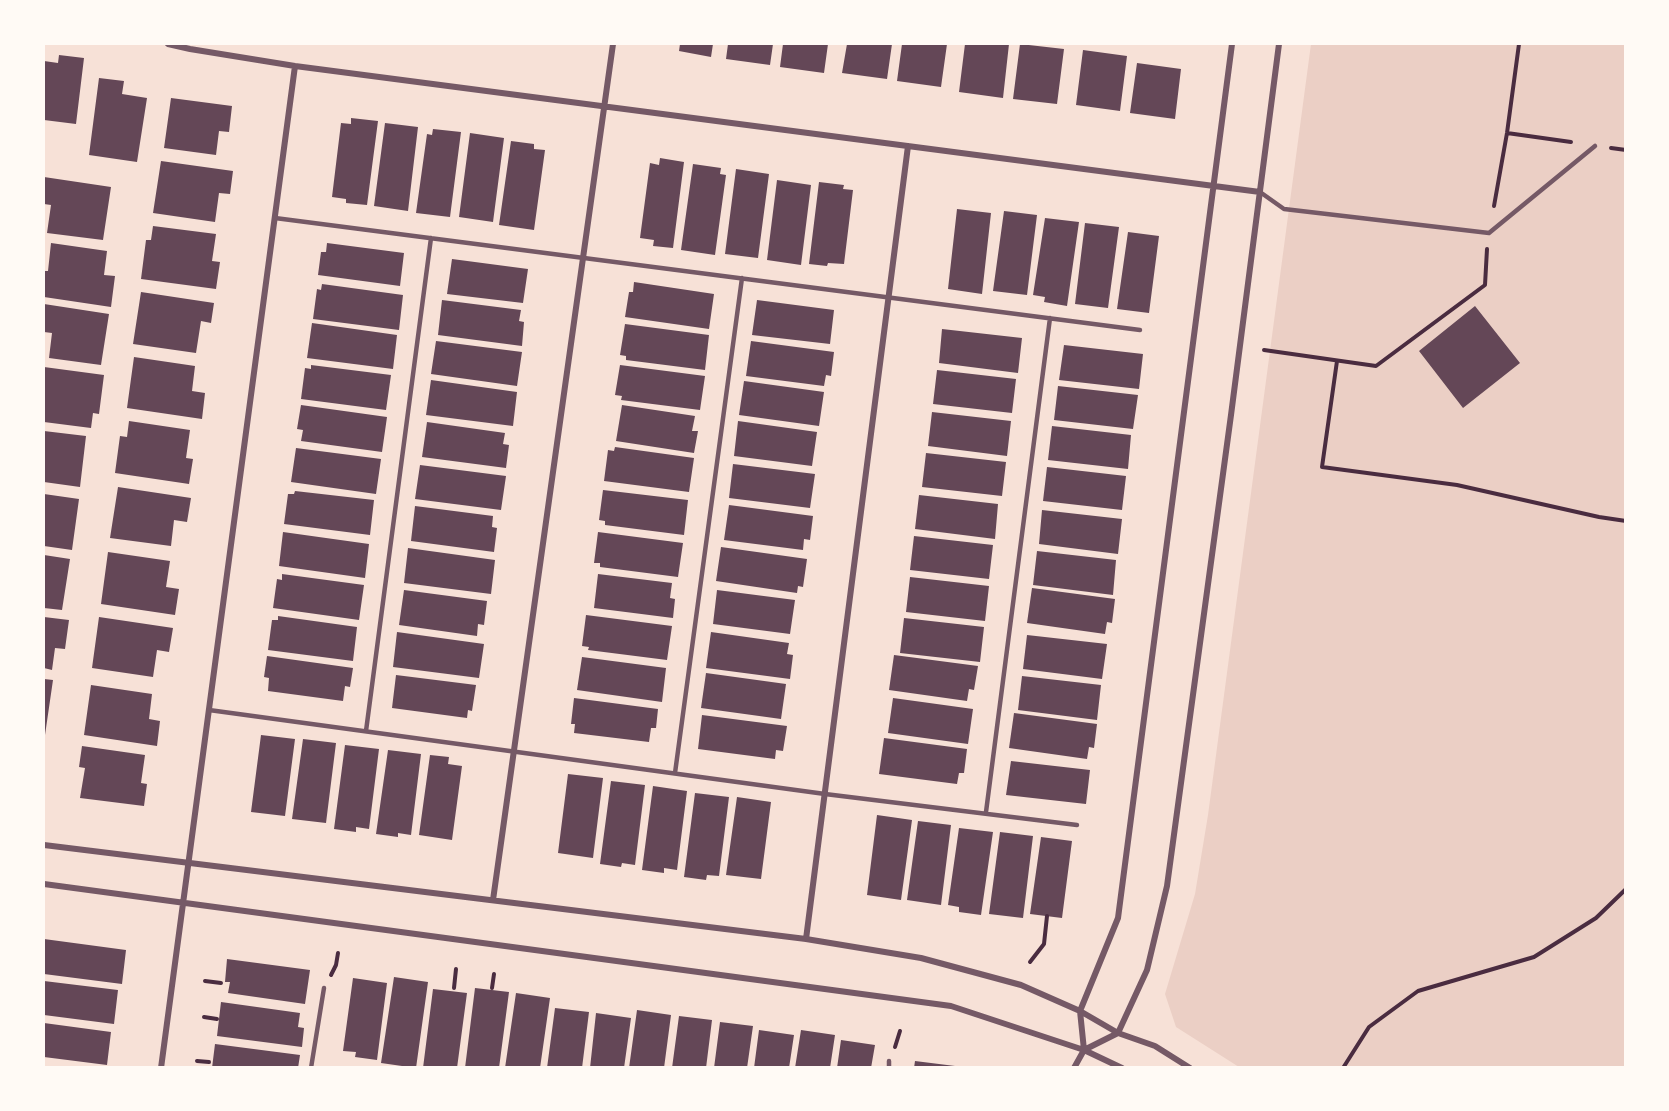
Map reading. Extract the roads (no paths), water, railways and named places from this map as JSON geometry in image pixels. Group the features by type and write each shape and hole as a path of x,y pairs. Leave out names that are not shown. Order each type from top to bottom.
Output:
{"street":[{"path":"168,44 296,66 1260,192"},
{"path":"494,900 613,44"},
{"path":"1084,1050 1080,1011 1118,918 1232,44"},
{"path":"1074,1068 1084,1050 1118,1033 1147,970 1167,886 1279,44"},
{"path":"161,1068 296,66"},
{"path":"806,939 908,146"},
{"path":"44,845 806,939 921,958 1021,985 1080,1011 1118,1033 1155,1046 1190,1068"},
{"path":"44,884 951,1006 1084,1050 1122,1068"}],"lane":[{"path":"1260,192 1284,209 1489,233 1595,146"},
{"path":"275,218 1140,330"},
{"path":"366,731 431,238"},
{"path":"675,773 741,278"},
{"path":"986,812 1050,318"},
{"path":"209,710 825,794 1077,825"},
{"path":"311,1068 324,988"}]}
